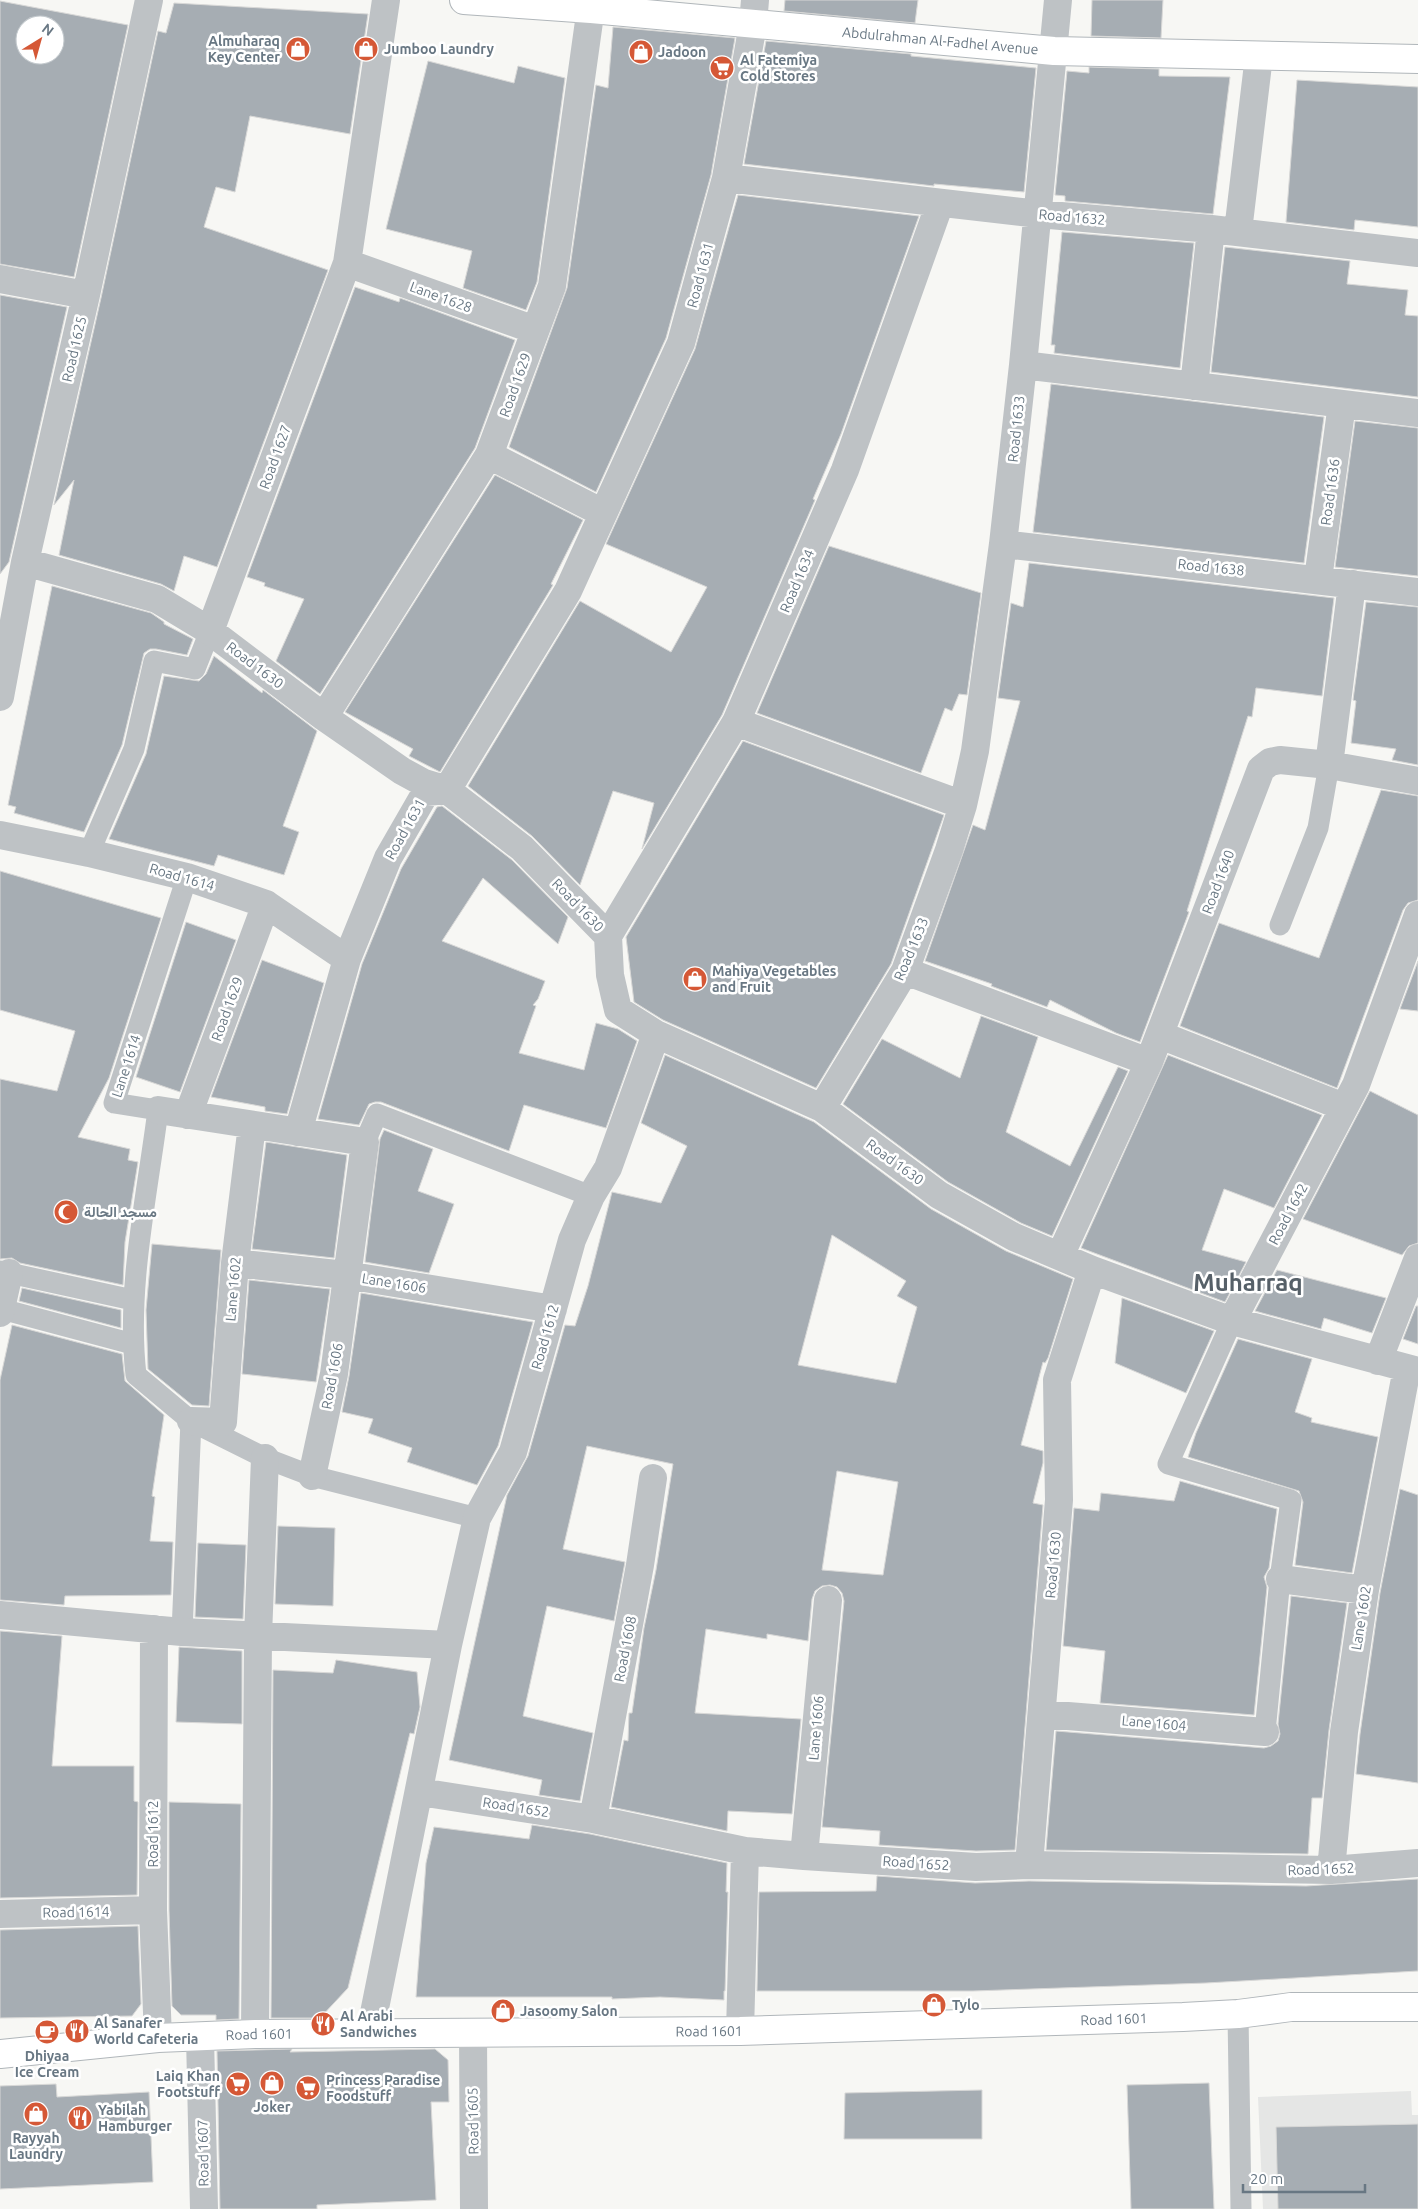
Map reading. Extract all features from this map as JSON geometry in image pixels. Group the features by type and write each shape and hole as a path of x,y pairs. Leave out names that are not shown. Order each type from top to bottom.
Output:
{"street":[{"name":"Road 1625","path":"0,697 8,604 25,562 86,295 149,0"},
{"name":"Road 1627","path":"210,631 346,263 386,0"},
{"name":"Abdulrahman Al-Fadhel Avenue","path":"464,0 754,12 1054,51 1418,59"},
{"name":"Road 1633","path":"822,1108 905,971 950,850 976,751 1003,544 1023,365 1058,0"},
{"name":"Road 1629","path":"324,717 489,455 552,286 591,5"},
{"name":"Road 1631","path":"298,1132 347,959 388,858 426,792 447,790 568,591 681,343 726,178 754,12"},
{"path":"1194,386 1259,56"},
{"name":"Road 1632","path":"726,178 1038,214 1225,230 1418,253"},
{"name":"Road 1634","path":"608,936 736,722 845,470 940,203"},
{"name":"Lane 1628","path":"346,263 535,330"},
{"path":"0,279 86,295"},
{"path":"1023,365 1418,413"},
{"name":"Road 1636","path":"1318,579 1342,404"},
{"path":"489,455 603,513"},
{"name":"Road 1638","path":"1003,544 1418,592"},
{"name":"Road 1630","path":"25,562 158,599 210,631 324,717 402,771 424,783 447,790 522,848 608,936 610,974 618,1010 656,1034 822,1108 939,1195 1014,1237 1092,1270 1232,1321 1412,1370"},
{"path":"1329,765 1352,584"},
{"path":"736,722 963,805"},
{"name":"Road 1640","path":"1060,1256 1149,1062 1262,769 1270,762 1280,760 1329,765 1418,781"},
{"name":"Road 1614","path":"0,835 89,852 187,877 266,904 347,959"},
{"name":"Road 1629","path":"188,1115 266,904"},
{"name":"Road 1642","path":"1232,1321 1356,1086 1418,915"},
{"path":"905,971 1149,1062"},
{"name":"Road 1612","path":"370,2033 420,1792 448,1645 477,1518 513,1452 572,1240 590,1196 608,1168 656,1034"},
{"path":"1160,1035 1344,1107"},
{"path":"158,1110 365,1142 346,1275"},
{"name":"Lane 1602","path":"191,1421 223,1422 235,1263 252,1124"},
{"path":"1378,1361 1418,1258"},
{"name":"Lane 1606","path":"235,1263 346,1275 553,1309"},
{"name":"Road 1630","path":"1030,1865 1059,1500 1057,1380 1092,1270"},
{"path":"0,1311 4,1272"},
{"name":"Road 1606","path":"312,1476 334,1374 346,1275"},
{"name":"Lane 1602","path":"1331,1870 1344,1732 1366,1590 1412,1370"},
{"path":"255,2034 258,1636 265,1458"},
{"name":"Road 1608","path":"593,1819 640,1565 653,1478"},
{"path":"1280,1579 1366,1590"},
{"name":"Lane 1606","path":"804,1856 828,1600"},
{"path":"0,1615 182,1632 448,1645"},
{"name":"Road 1612","path":"154,1629 153,1910 158,2038"},
{"name":"Lane 1604","path":"1043,1714 1265,1732"},
{"name":"Road 1652","path":"420,1792 593,1819 745,1851 804,1856 976,1867 1030,1865 1331,1870 1418,1863"},
{"path":"740,2031 745,1851"},
{"name":"Road 1614","path":"0,1914 153,1910"},
{"name":"Road 1601","path":"0,2054 158,2038 255,2034 740,2031 1238,2014 1291,2007 1418,2007"},
{"name":"Road 1605","path":"473,2033 474,2209"},
{"name":"Road 1607","path":"200,2036 204,2209"}],"lane":[{"name":"Road 1627","path":"89,852 134,749 154,661 195,670 210,631"},
{"path":"1280,925 1318,828 1329,765"},
{"name":"Lane 1614","path":"158,1110 114,1103 187,877"},
{"path":"158,1110 133,1300 133,1344 136,1375 191,1421 265,1458 312,1476 477,1518"},
{"path":"365,1142 377,1114 590,1196"},
{"path":"4,1272 133,1300"},
{"path":"0,1311 133,1344"},
{"path":"1232,1321 1168,1464 1291,1500 1280,1579 1265,1732"},
{"path":"182,1632 191,1421"},
{"path":"1238,2014 1242,2209"}],"shaded area":[{"path":"1411,2091 1412,2115 1418,2115 1418,2209 1263,2209 1258,2097"}],"building":[{"path":"785,0 918,0 915,23 784,11"},
{"path":"1092,0 1163,0 1161,38 1091,36"},
{"path":"0,1 128,25 74,277 0,264"},
{"path":"174,3 368,14 350,134 250,116 235,192 216,187 204,227 328,270 217,567 184,556 174,591 161,584 59,555 74,480 54,505 101,298 158,31 166,33"},
{"path":"613,27 735,38 711,175 666,338 596,492 509,447 567,288 596,85 608,88"},
{"path":"766,41 1036,68 1024,192 934,184 934,186 744,164"},
{"path":"428,61 514,83 518,66 565,78 537,282 526,310 463,288 472,251 386,229"},
{"path":"1089,67 1159,69 1159,76 1230,77 1213,214 1065,201 1065,196 1055,195 1067,71 1089,73"},
{"path":"1297,80 1418,87 1418,227 1355,220 1354,230 1286,222"},
{"path":"738,195 919,216 841,434 813,499 815,500 722,715 642,849 654,803 613,791 580,885 532,836 468,786 580,601 671,652 707,587 606,544 695,349"},
{"path":"1062,232 1194,243 1180,368 1054,353 1055,345 1051,345"},
{"path":"1225,247 1350,261 1347,284 1408,290 1405,315 1418,316 1418,397 1211,372"},
{"path":"355,287 399,302 400,298 515,340 475,448 320,694 276,661 304,599 264,586 265,583 247,577"},
{"path":"0,295 67,307 9,562 0,574"},
{"path":"1051,384 1324,417 1304,563 1033,532"},
{"path":"1355,421 1418,428 1418,576 1335,567"},
{"path":"495,475 583,520 551,584 553,585 440,772 409,756 413,749 345,712"},
{"path":"829,546 981,593 967,695 959,694 952,711 945,708 921,773 757,713"},
{"path":"1029,563 1334,598 1322,696 1256,688 1252,717 1248,716 1187,911 1189,912 1140,1042 1116,1033 1050,1000 1047,1007 991,986 992,984 925,961 973,825 985,830 1020,701 998,698 1011,603 1023,607"},
{"path":"52,586 151,613 164,622 164,624 193,639 187,655 156,649 150,649 144,653 122,745 84,832 14,813 16,807 8,805"},
{"path":"1366,602 1418,607 1418,765 1392,760 1396,749 1351,743 1356,701 1353,700"},
{"path":"214,656 262,693 263,690 317,731 283,826 299,832 284,875 218,855 214,866 109,839 146,754 164,676 199,681 206,674"},
{"path":"743,741 944,815 891,964 816,1088 663,1020 634,1002 626,937"},
{"path":"1381,790 1418,796 1418,900 1408,903 1403,910 1337,1088 1180,1026 1219,923 1319,958"},
{"path":"442,806 512,860 568,917 558,944 483,878 442,941 545,981 538,999 533,1005 536,1006 519,1053 584,1070 596,1023 618,1029 637,1041 606,1128 524,1105 509,1151 381,1102 369,1104 359,1125 318,1119 362,964 401,869 437,807"},
{"path":"0,871 161,918 109,1078 78,1137 130,1149 128,1160 138,1162 125,1242 123,1285 20,1263 12,1258 0,1259 0,1079 57,1091 75,1031 0,1010"},
{"path":"186,922 236,940 180,1092 136,1077"},
{"path":"262,960 324,983 287,1114 265,1111 265,1107 211,1097"},
{"path":"1418,961 1418,1011 1400,1009"},
{"path":"981,1016 1038,1037 1006,1132 1070,1166 1118,1067 1128,1071 1052,1236 1021,1223 948,1182 843,1104 882,1039 960,1078"},
{"path":"665,1055 814,1122 931,1209 1006,1251 1073,1279 1048,1358 1045,1363 1043,1362 1021,1445 1043,1451 1043,1463 1033,1503 1043,1505 1015,1850 976,1851 879,1845 880,1831 822,1827 844,1601 842,1593 837,1587 830,1585 822,1586 815,1591 812,1599 808,1641 767,1634 767,1639 706,1629 695,1713 801,1719 792,1814 728,1811 727,1831 611,1807 624,1740 628,1741 629,1713 632,1713 644,1628 656,1570 673,1464 587,1446 563,1549 625,1562 614,1621 547,1606 523,1716 593,1733 580,1801 539,1795 542,1780 449,1760 507,1495 528,1456 565,1325 575,1326 588,1286 612,1192 661,1203 687,1146 641,1123","holes":["832,1235 906,1281 897,1296 917,1307 896,1383 798,1365","837,1471 898,1482 883,1575 822,1570"]},
{"path":"1168,1055 1322,1115 1274,1208 1224,1189 1202,1250 1246,1262 1225,1302 1081,1248"},
{"path":"1370,1091 1418,1115 1418,1243 1409,1246 1402,1255 1303,1219"},
{"path":"384,1130 433,1149 418,1191 454,1204 429,1273 365,1262 380,1139"},
{"path":"266,1142 347,1155 334,1258 252,1249"},
{"path":"152,1244 221,1250 209,1406 192,1405 148,1369 146,1310"},
{"path":"1277,1270 1386,1298 1372,1333 1324,1318 1321,1329 1255,1311"},
{"path":"249,1280 330,1289 316,1382 242,1374"},
{"path":"22,1288 121,1310 121,1328 19,1301"},
{"path":"361,1293 533,1322 498,1446 477,1485 407,1462 412,1448 368,1433 373,1419 342,1412"},
{"path":"1122,1298 1214,1331 1186,1393 1115,1363"},
{"path":"1416,1306 1418,1306 1418,1344 1403,1339"},
{"path":"12,1325 122,1354 125,1381 164,1415 152,1496 155,1497 150,1541 173,1542 171,1595 65,1596 64,1605 0,1600 0,1380"},
{"path":"1238,1339 1312,1359 1295,1412 1312,1418 1311,1422 1378,1437 1352,1573 1295,1565 1303,1502 1299,1491 1188,1457 1196,1433"},
{"path":"1180,1481 1277,1509 1269,1568 1264,1577 1267,1587 1254,1715 1100,1703 1105,1651 1063,1646 1074,1508 1099,1511 1101,1493 1174,1501"},
{"path":"1400,1489 1418,1495 1418,1783 1356,1774 1380,1593"},
{"path":"278,1526 335,1528 333,1606 275,1604"},
{"path":"198,1543 246,1545 243,1619 195,1617"},
{"path":"1291,1596 1347,1603 1329,1730 1322,1798 1312,1798 1308,1854 1046,1850 1056,1731 1264,1748 1278,1741 1280,1734 1278,1724"},
{"path":"0,1631 62,1636 52,1766 134,1766 134,1801 138,1802 137,1895 0,1898"},
{"path":"179,1647 242,1651 242,1724 176,1722"},
{"path":"336,1660 417,1672 420,1707 414,1734 410,1733 348,1988 320,2018 271,2018 273,1670 333,1673"},
{"path":"169,1802 241,1804 239,2019 216,2020 216,2015 181,2015 172,2006 169,1910"},
{"path":"532,1825 590,1834 727,1863 726,1892 728,1892 724,2000 660,1997 612,1999 612,1997 416,1997 426,1863 434,1827 529,1839"},
{"path":"877,1876 975,1883 1029,1881 1306,1886 1418,1879 1418,1971 1206,1983 973,1991 757,1991 759,1892 876,1891"},
{"path":"138,1926 141,2004 132,2016 0,2018 0,1930"},
{"path":"292,2049 290,2052 435,2049 448,2060 449,2102 431,2102 436,2200 317,2205 317,2209 220,2209 217,2051"},
{"path":"1209,2083 1214,2209 1131,2209 1127,2085"},
{"path":"56,2084 57,2097 149,2092 153,2182 0,2189 0,2086"},
{"path":"982,2090 982,2139 844,2139 845,2093"},
{"path":"1418,2124 1418,2209 1278,2209 1276,2127"}],"place":[{"name":"Almuharaq Key Center","path":"298,49"},
{"name":"Jumboo Laundry","path":"366,49"},
{"name":"Jadoon","path":"641,52"},
{"name":"Al Fatemiya Cold Stores","path":"722,68"},
{"name":"Mahiya Vegetables and Fruit","path":"695,979"},
{"name":"مسجد الحالة","path":"66,1212"},
{"name":"Tylo","path":"934,2005"},
{"name":"Jasoomy Salon","path":"503,2011"},
{"name":"Al Arabi Sandwiches","path":"323,2024"},
{"name":"Al Sanafer World Cafeteria","path":"77,2031"},
{"name":"Dhiyaa Ice Cream","path":"47,2032"},
{"name":"Joker","path":"272,2083"},
{"name":"Laiq Khan Footstuff","path":"238,2084"},
{"name":"Princess Paradise Foodstuff","path":"308,2088"},
{"name":"Rayyah Laundry","path":"36,2114"},
{"name":"Yabilah Hamburger","path":"80,2118"}],"district":[{"name":"Muharraq","path":"1248,1282"}]}
